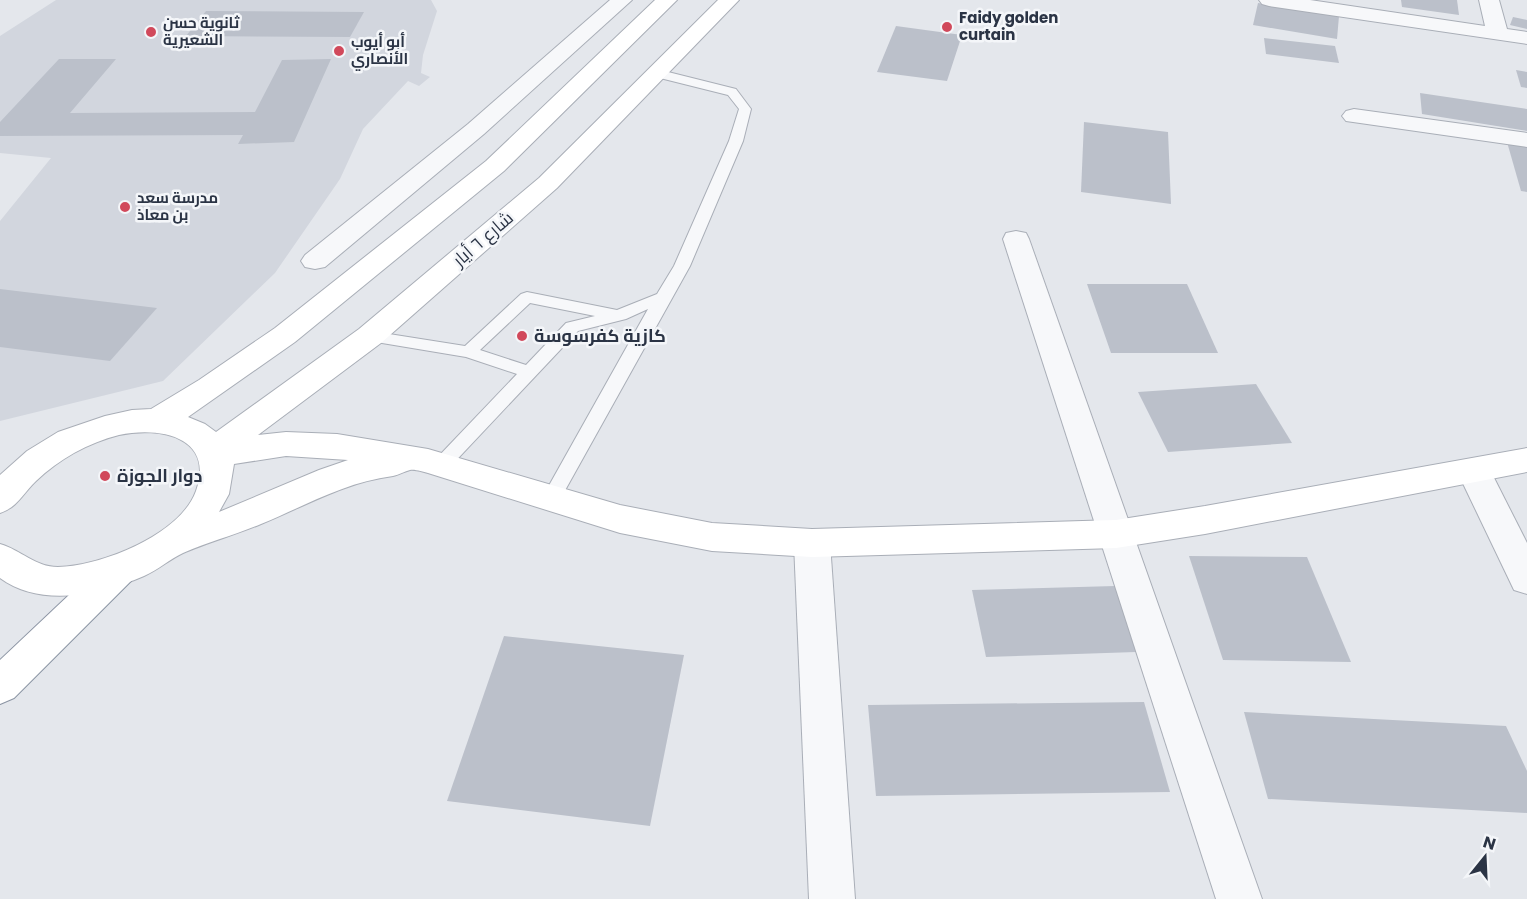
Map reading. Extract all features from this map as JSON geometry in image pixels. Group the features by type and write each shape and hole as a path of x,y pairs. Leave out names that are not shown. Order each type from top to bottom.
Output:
{"main road":[{"path":"157,421 285,335 495,166 668,0"},
{"name":"شارع ٦ أيار","path":"215,453 370,336 548,183 729,0"},
{"path":"0,500 12,482 59,445 92,431 126,423 157,421 182,426 201,436 215,453 218,476 211,498 195,522 170,543 145,559 118,571 85,579 54,581 26,576 6,565 0,558"},
{"path":"215,453 286,444 337,446 434,464 620,519 712,537 812,543 1116,534 1205,520 1527,460"},
{"path":"170,543 221,526 330,478 378,464 434,464"},
{"path":"0,686 118,571"}],"street":[{"path":"315,261 476,129 622,0"},
{"path":"1269,0 1527,38"},
{"path":"1489,0 1497,32"},
{"path":"1354,116 1527,140"},
{"path":"1016,239 1239,899"},
{"path":"1474,471 1527,579"},
{"path":"812,543 832,899"}],"lane":[{"path":"551,498 682,266 736,141 745,109 732,92 656,73"},
{"path":"468,352 527,297 620,315"},
{"path":"434,464 572,327 620,315 663,297"},
{"path":"370,336 468,352 528,372"}],"shaded area":[{"path":"56,0 431,0 437,11 423,55 421,73 430,77 419,86 408,81 363,129 340,179 275,273 163,381 0,421 0,221 51,158 0,153 0,36"}],"building":[{"path":"1401,0 1457,0 1459,15 1402,7"},
{"path":"1258,3 1339,16 1337,39 1253,25"},
{"path":"206,11 364,12 350,37 186,36"},
{"path":"1513,17 1527,20 1527,29 1510,25"},
{"path":"896,26 962,35 947,81 877,72"},
{"path":"1264,38 1335,46 1339,63 1266,54"},
{"path":"59,59 116,59 70,113 255,112 282,60 331,59 294,142 238,144 243,135 0,136 0,122"},
{"path":"1516,70 1527,72 1527,88 1521,87"},
{"path":"1420,93 1527,109 1527,131 1422,114"},
{"path":"1084,122 1168,132 1171,204 1081,192"},
{"path":"1507,142 1527,145 1527,192 1521,191"},
{"path":"1087,284 1187,284 1218,353 1111,353"},
{"path":"0,289 157,308 110,361 0,347"},
{"path":"1256,384 1292,443 1168,452 1138,392"},
{"path":"1189,556 1307,557 1351,662 1223,660"},
{"path":"1115,586 1136,652 986,657 972,590"},
{"path":"504,636 684,655 650,826 447,801"},
{"path":"1144,702 1170,792 876,796 868,705"},
{"path":"1244,712 1506,726 1527,771 1527,813 1268,799"}],"place":[{"name":"Faidy golden curtain","path":"947,27"},
{"name":"ثانوية حسن الشعيرية","path":"151,32"},
{"name":"أبو أيوب الأنصاري","path":"339,51"},
{"name":"مدرسة سعد بن معاذ","path":"125,207"},
{"name":"كازية كفرسوسة","path":"522,336"},
{"name":"دوار الجوزة","path":"105,476"}]}
